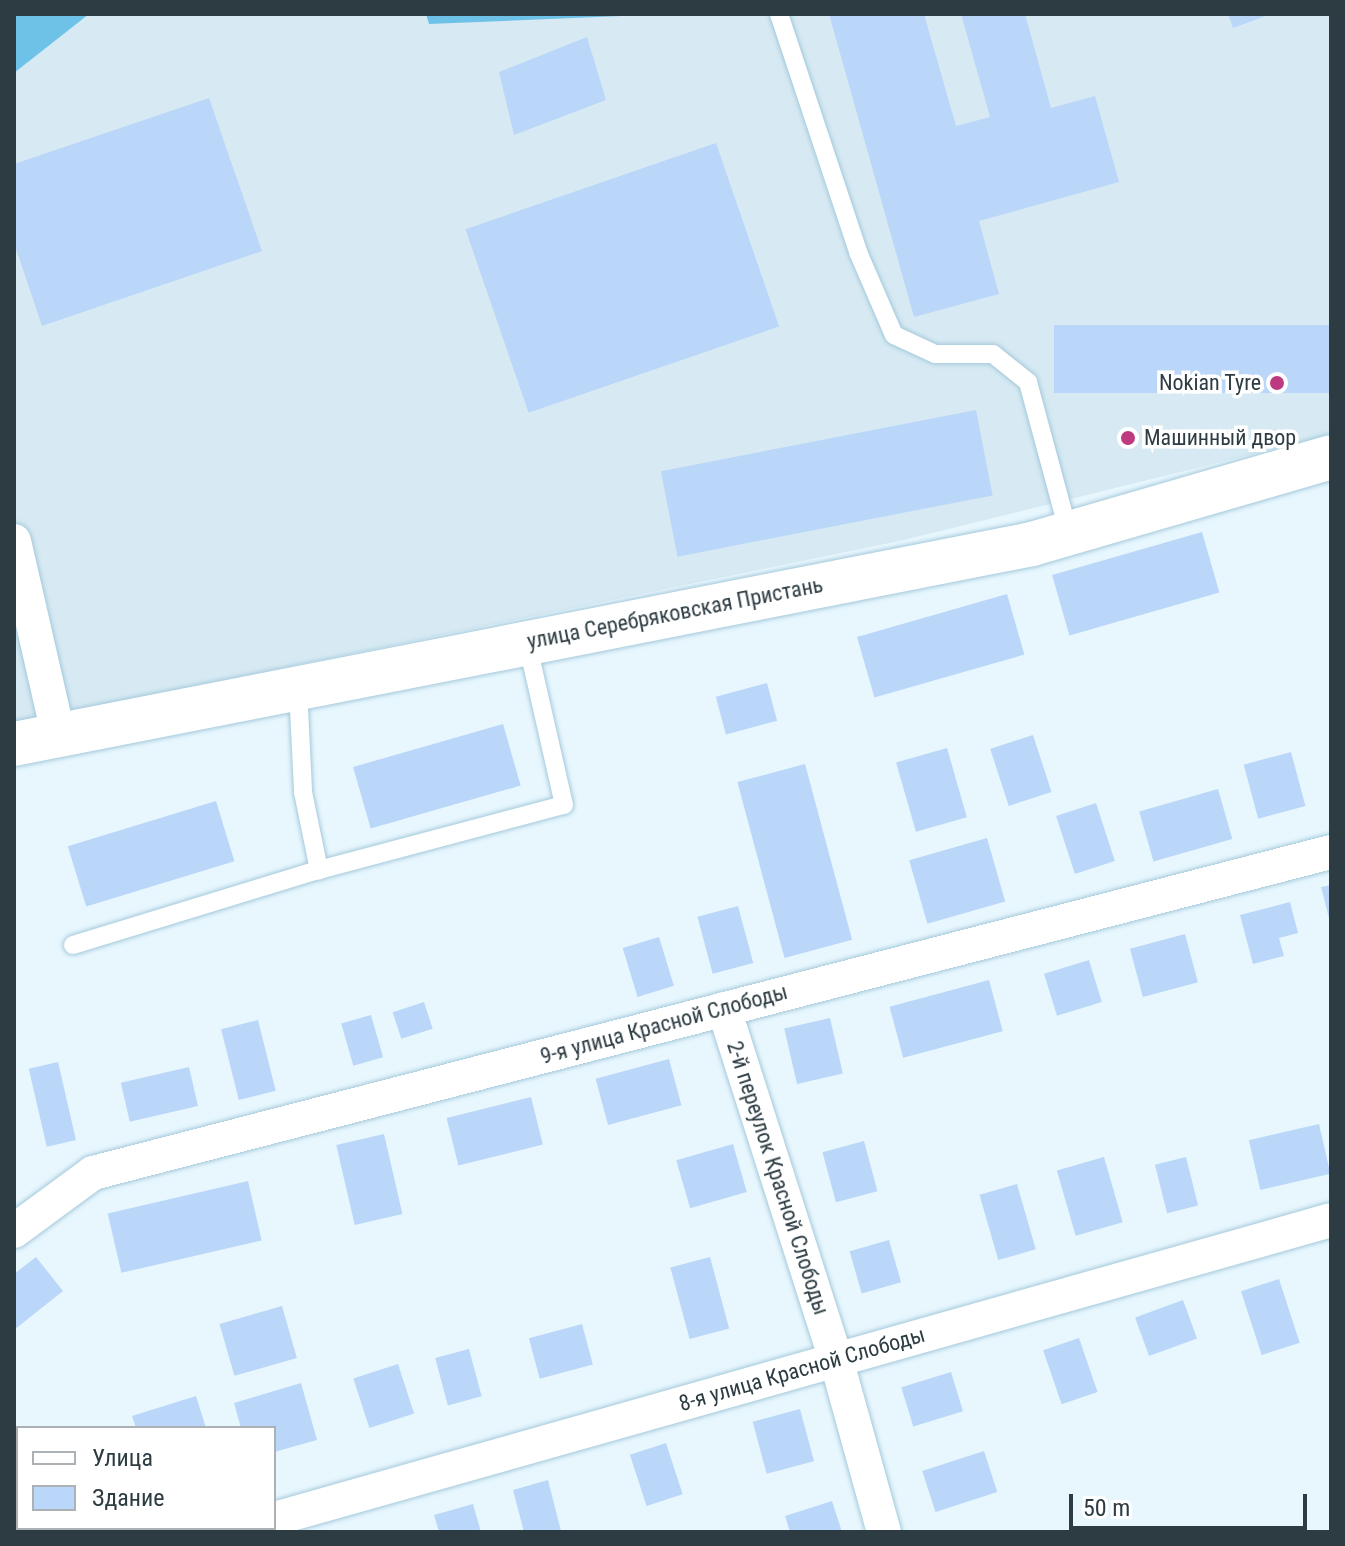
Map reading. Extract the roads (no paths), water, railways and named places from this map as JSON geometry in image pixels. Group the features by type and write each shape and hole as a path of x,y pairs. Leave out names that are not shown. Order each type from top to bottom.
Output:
{"street":[{"name":"улица Серебряковская Пристань","path":"14,744 1069,534 1331,457"},
{"path":"14,541 59,737"},
{"name":"9-я улица Красной Слободы","path":"14,1231 93,1173 1331,852"},
{"name":"2-й переулок Красной Слободы","path":"724,1009 836,1359 884,1532"},
{"name":"8-я улица Красной Слободы","path":"276,1518 1331,1220"}],"lane":[{"path":"779,14 858,252 894,335 935,354 993,354 1028,382 1069,534"},
{"path":"73,945 319,870 564,805 527,642"},
{"path":"298,688 303,792 319,870"}],"place":[{"name":"Nokian Tyre","path":"1277,383"},
{"name":"Машинный двор","path":"1128,438"}]}
